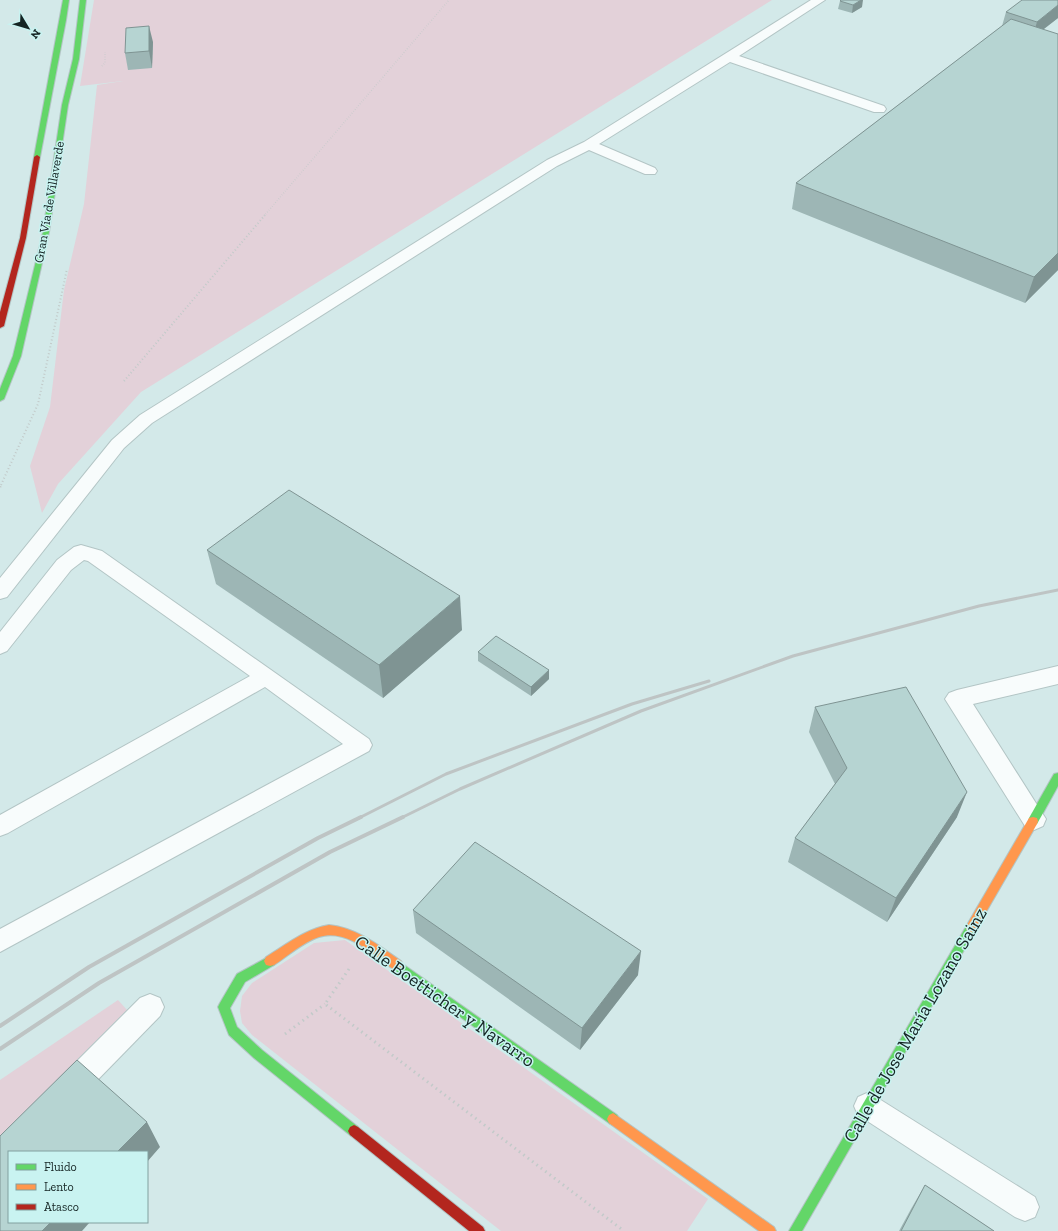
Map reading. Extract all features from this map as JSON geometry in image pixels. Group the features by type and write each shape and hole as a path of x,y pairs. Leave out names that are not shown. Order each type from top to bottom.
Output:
{"street":[{"name":"Gran Vía de Villaverde","path":"0,326 23,238 45,109 58,54 66,0"},
{"name":"Gran Vía de Villaverde","path":"0,399 17,356 46,232 65,105 76,58 83,0"},
{"path":"1034,819 957,699 1058,675"},
{"name":"Calle de Jose María Lozano Sainz","path":"795,1231 1058,778"},
{"name":"Calle Boetticher y Navarro","path":"479,1231 258,1054 233,1031 224,1007 242,978 318,932 342,931 366,944 770,1231"},
{"path":"50,1108 150,1007"}],"lane":[{"path":"0,592 118,444 146,419 552,163 589,145 819,0"},
{"path":"729,57 879,110"},
{"path":"589,145 650,171"},
{"path":"0,646 64,565 81,552 95,556 361,745 0,941"},
{"path":"0,826 266,677"},
{"path":"868,1106 1025,1207"}],"path":[{"path":"124,381 449,0"},
{"path":"258,1054 325,1004 366,944"},
{"path":"325,1004 624,1231"}],"shaded area":[{"path":"94,0 772,0 141,392 58,484 42,513 30,466 50,407 64,290 84,204 97,85 123,81 80,86"},
{"path":"345,940 708,1199 687,1231 501,1231 252,1035 242,1023 240,1011 242,996 252,983 314,943"},
{"path":"118,1000 127,1010 0,1137 0,1080"}],"building":[{"path":"861,0 853,5 840,1"},
{"path":"1022,0 1058,0 1058,5 1037,22 1006,12"},
{"path":"1011,19 1058,34 1058,253 1034,277 796,183"},
{"path":"149,26 149,51 125,53 126,28"},
{"path":"289,490 460,596 379,665 207,550"},
{"path":"496,636 549,670 531,687 478,652"},
{"path":"906,687 967,792 896,898 795,838 847,768 815,707"},
{"path":"475,842 641,951 582,1028 413,910"},
{"path":"77,1060 147,1122 118,1151 8,1151 8,1223 50,1223 42,1231 0,1231 0,1136"},
{"path":"925,1185 994,1231 901,1231"}],"railway":[{"path":"401,818 460,789 641,711 793,656 979,606 1058,590"},
{"path":"360,817 446,774 632,704 709,681"},
{"path":"0,1026 89,967 318,838 360,817"},
{"path":"0,1049 99,983 330,852 403,817"}],"traffic: fast":[{"path":"37,157 66,0"},
{"path":"0,399 17,356 46,232 65,105 76,59 83,0"},
{"path":"1033,821 1058,777"},
{"path":"795,1231 971,928"},
{"path":"270,961 241,978 224,1007 233,1031 258,1054 354,1131"},
{"path":"397,965 613,1119"}],"traffic: slow":[{"path":"971,928 1033,821"},
{"path":"270,961 306,938 318,932 329,930 339,931 360,940 397,965"},
{"path":"613,1119 770,1231"}],"traffic: jam":[{"path":"0,326 23,238 37,157"},
{"path":"354,1131 479,1231"}]}
